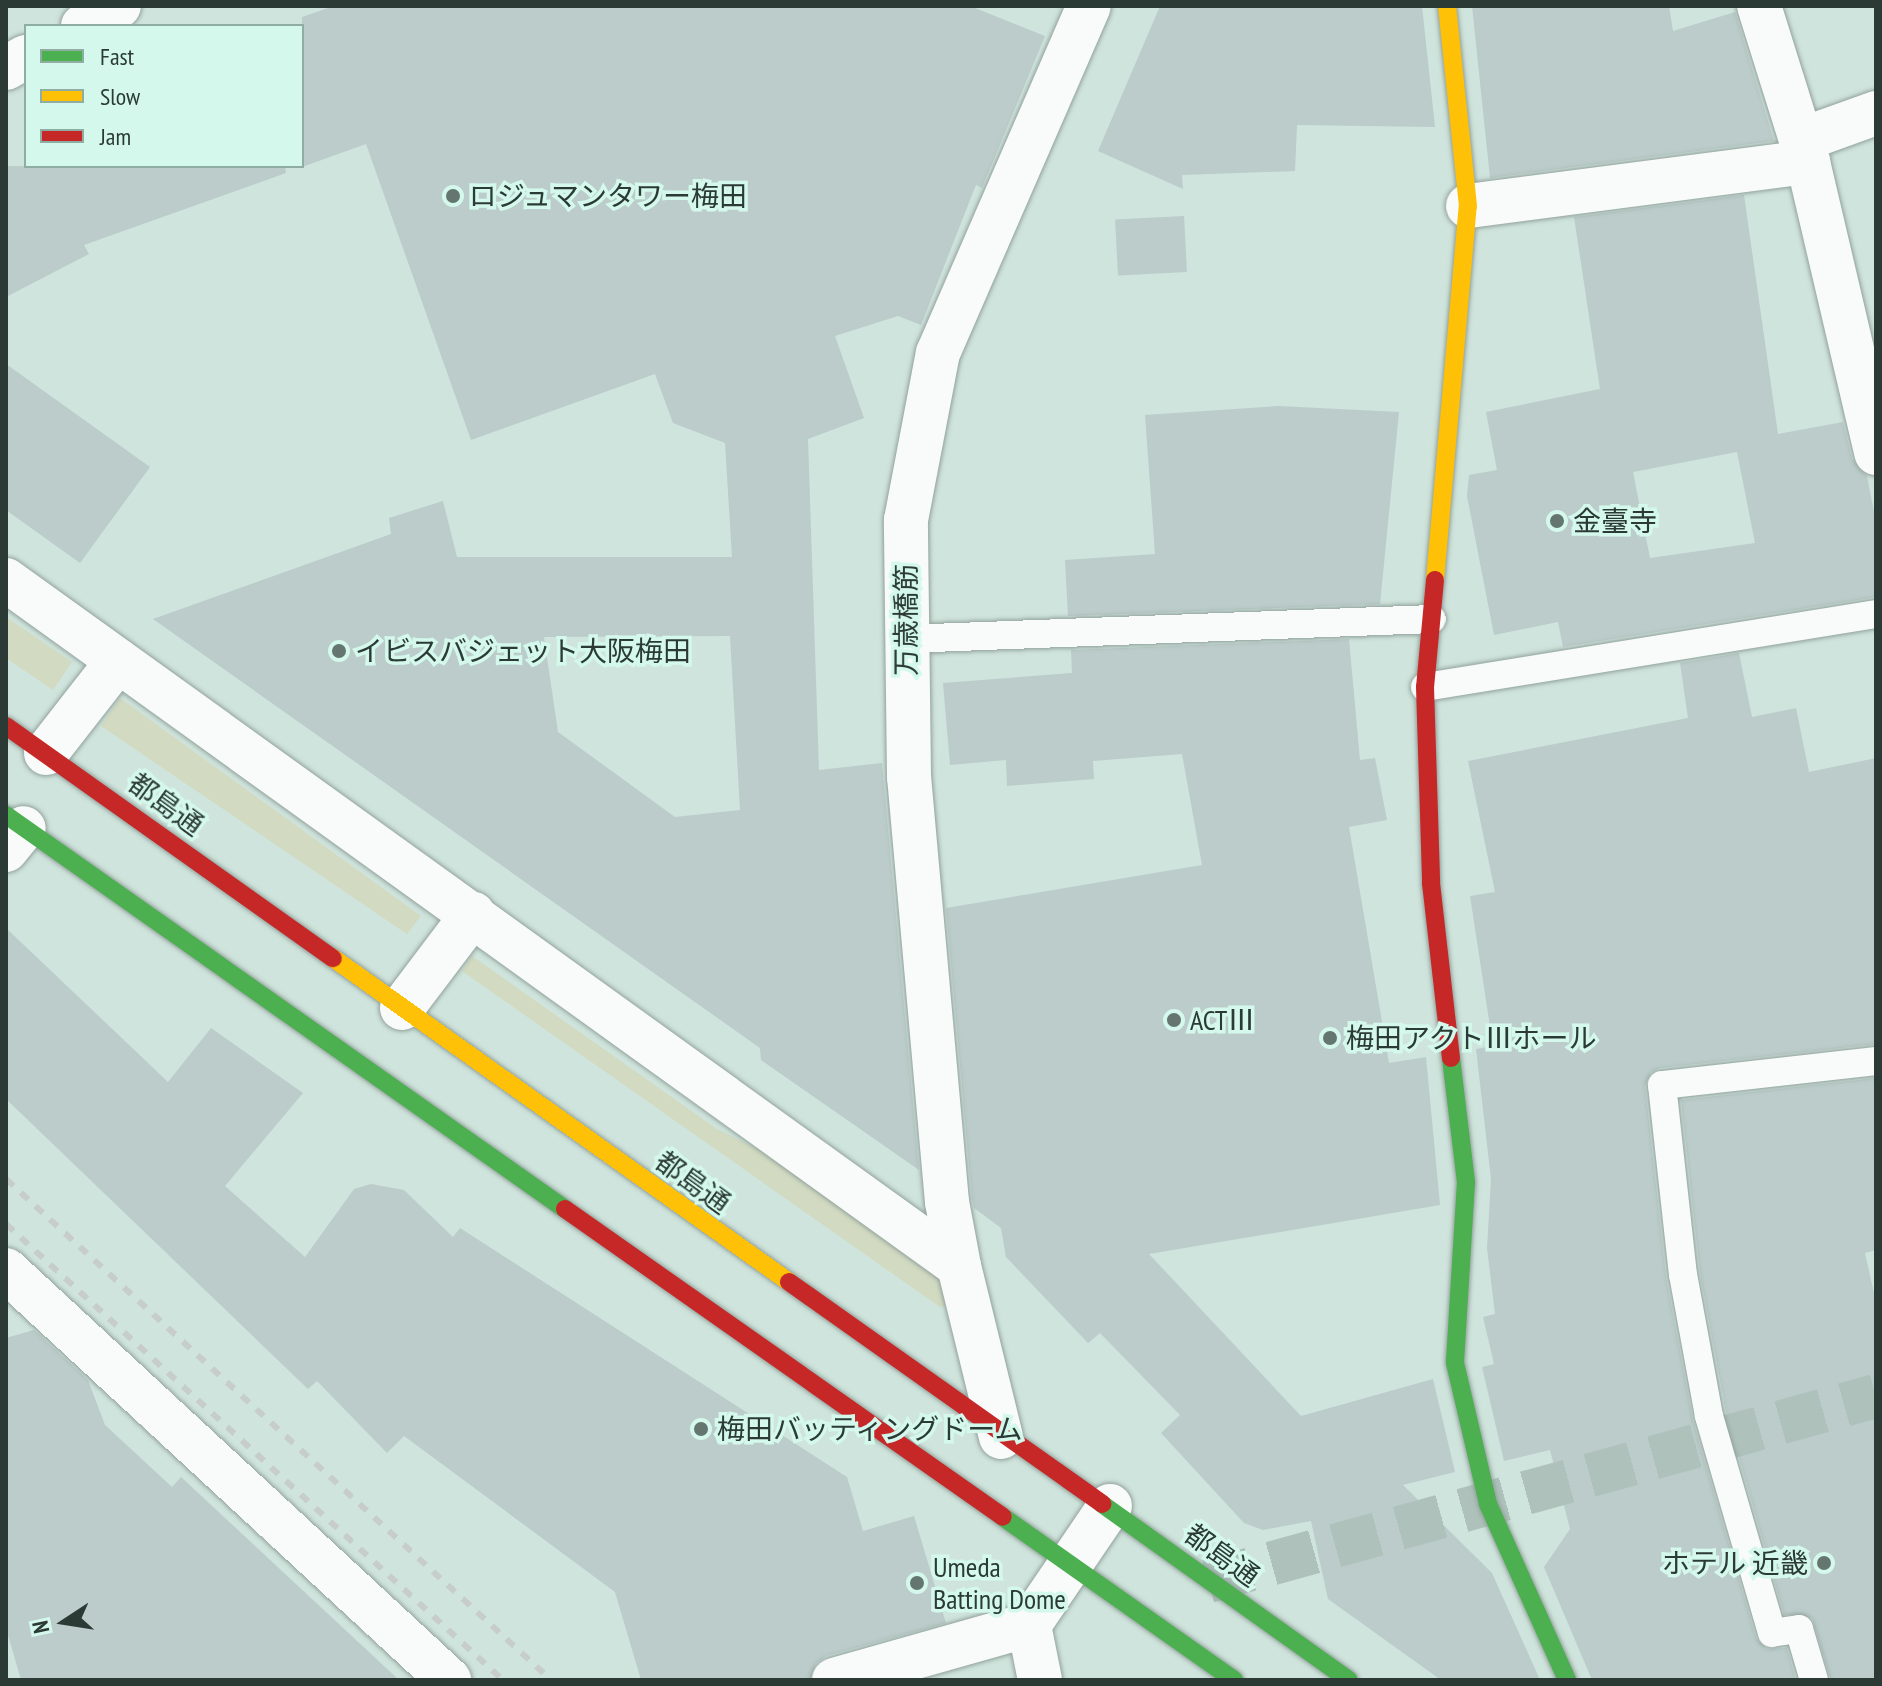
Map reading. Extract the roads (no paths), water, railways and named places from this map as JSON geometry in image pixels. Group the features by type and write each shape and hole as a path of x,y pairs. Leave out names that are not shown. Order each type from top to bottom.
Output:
{"main road":[{"path":"1447,6 1468,206 1425,687 1431,883 1466,1182 1455,1363 1488,1504 1567,1680"},
{"name":"都島通","path":"6,726 1001,1437 1110,1506 1349,1680"},
{"path":"12,831 1071,1562 1234,1680"}],"street":[{"path":"87,24 119,6"},
{"name":"万歳橋筋","path":"1001,1437 959,1266 947,1202 909,777 906,520 938,353 1089,6"},
{"path":"1759,6 1804,151 1876,453"},
{"path":"6,68 24,58"},
{"path":"1468,206 1804,151 1876,113"},
{"path":"6,580 959,1266"},
{"path":"46,753 118,661"},
{"path":"402,1008 473,914"},
{"path":"6,1270 449,1680"},
{"path":"834,1680 1029,1625 1110,1506"},
{"path":"1029,1625 1040,1680"}],"lane":[{"path":"1425,687 1876,614"},
{"path":"905,639 1432,619"},
{"path":"1814,1680 1799,1629 1772,1633 1709,1416 1683,1275 1662,1085 1876,1061"}],"tunnel":[{"path":"1208,1581 1876,1396"}],"railway":[{"path":"6,1179 551,1680"},
{"path":"6,1224 503,1680"}],"place":[{"name":"ロジュマンタワー梅田","path":"453,196"},
{"name":"金臺寺","path":"1557,521"},
{"name":"イビスバジェット大阪梅田","path":"339,651"},
{"name":"ACTⅢ","path":"1174,1020"},
{"name":"梅田アクトⅢホール","path":"1330,1038"},
{"name":"梅田バッティングドーム","path":"701,1429"},
{"name":"ホテル 近畿","path":"1824,1563"},
{"name":"Umeda Batting Dome","path":"917,1583"}]}
